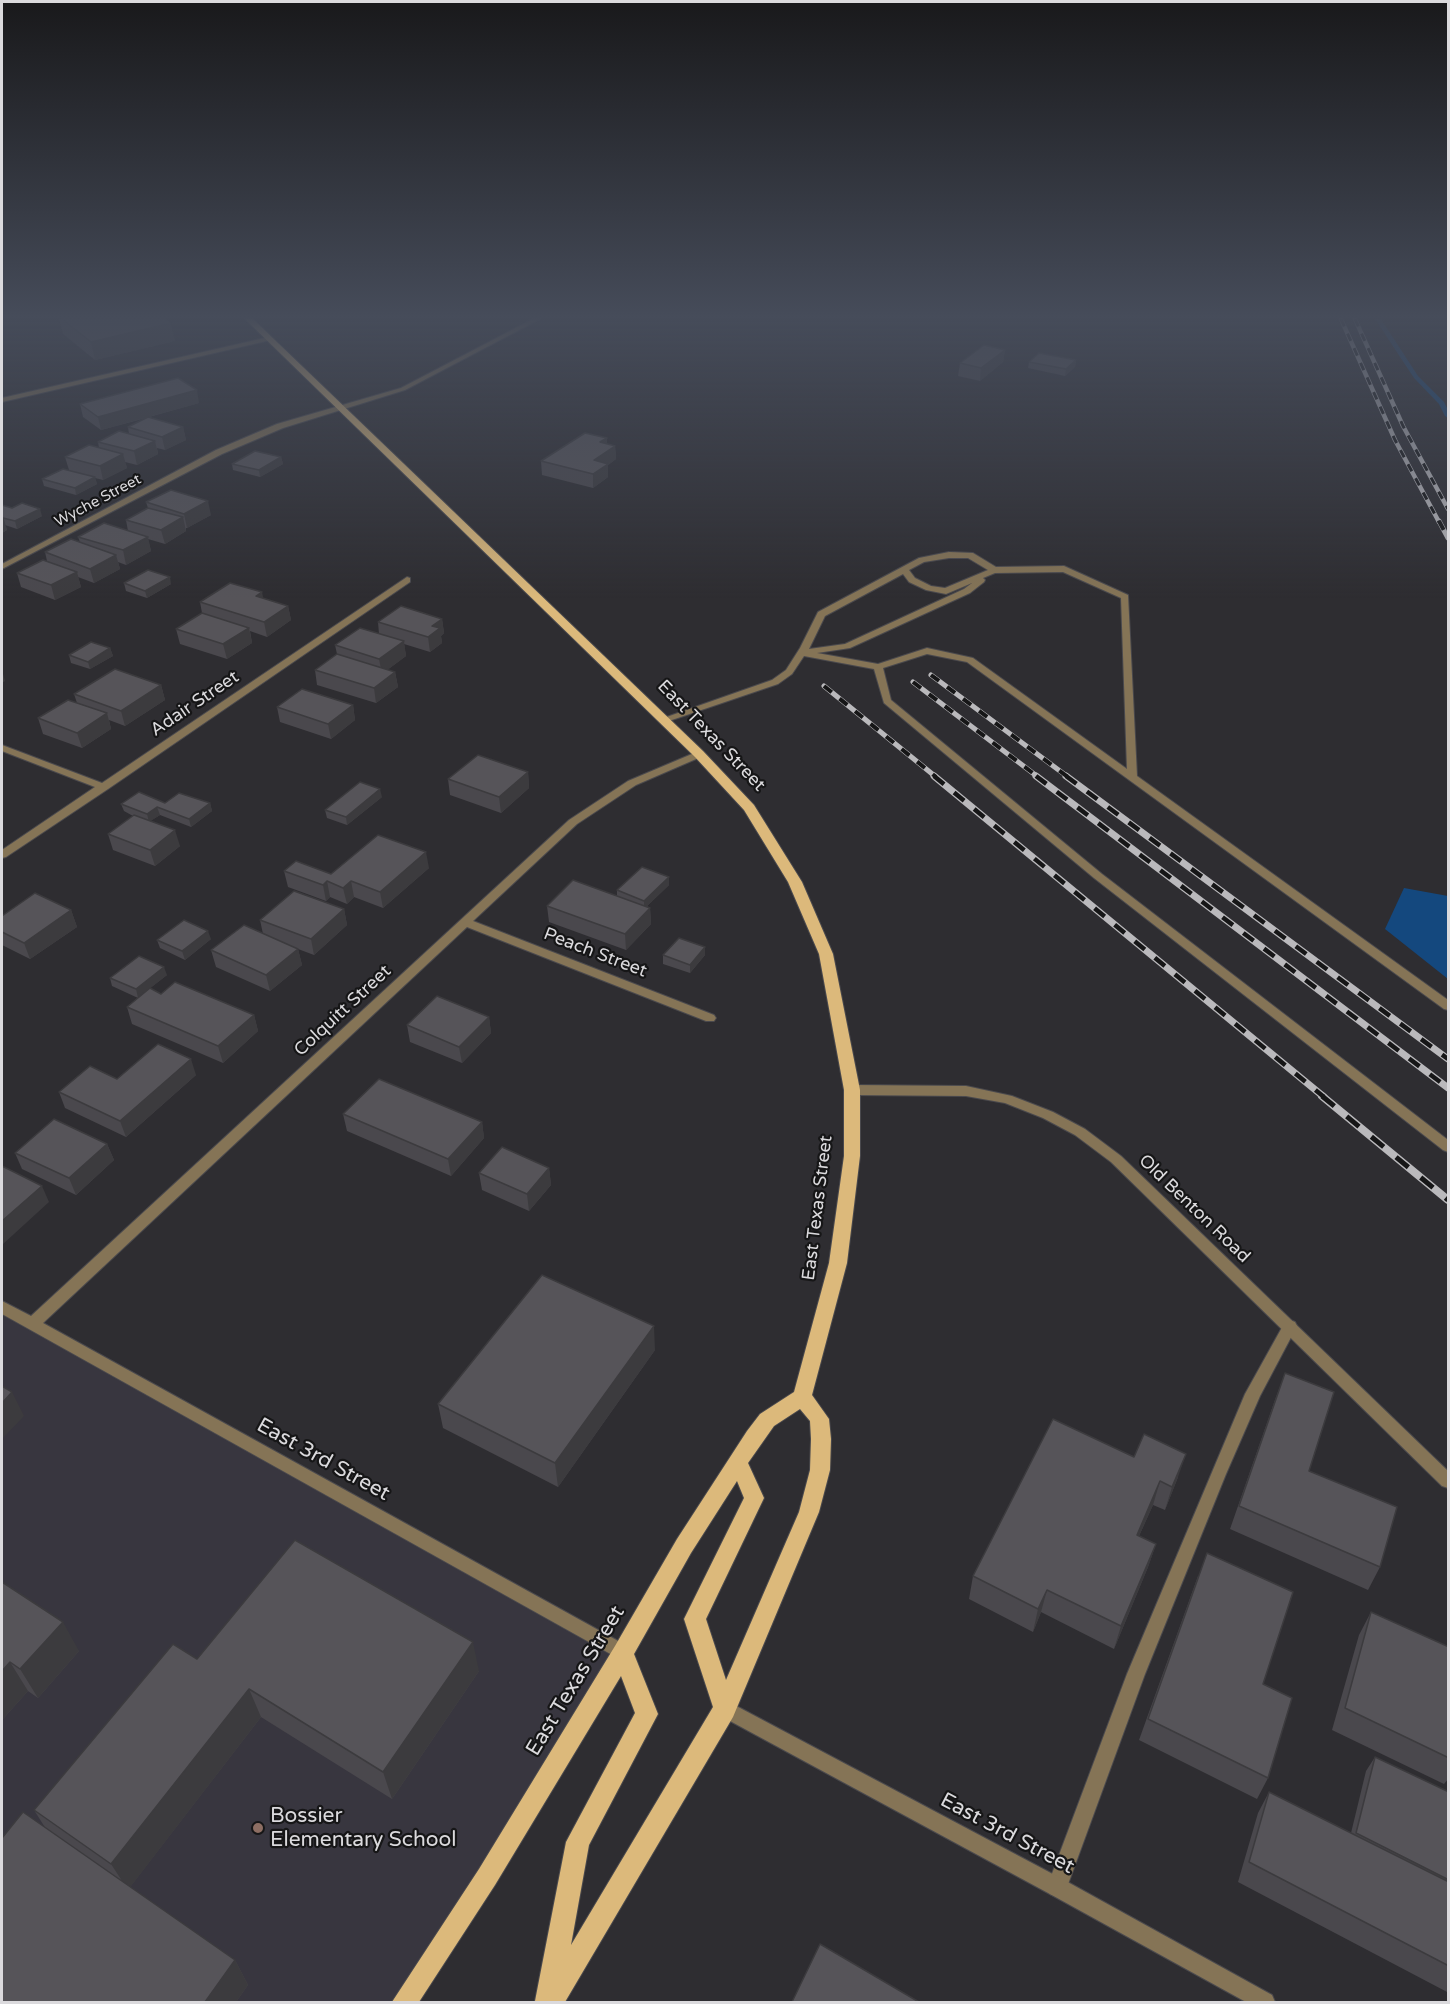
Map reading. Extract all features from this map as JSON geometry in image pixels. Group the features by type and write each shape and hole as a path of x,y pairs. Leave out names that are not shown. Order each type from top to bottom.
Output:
{"main road":[{"name":"East Texas Street","path":"347,413 699,754 749,808 771,841 811,914 826,954 852,1090 852,1156 838,1263 821,1334 802,1397 767,1420 738,1462 684,1546 623,1653 487,1877 405,2002"},
{"path":"550,2002 725,1709 809,1512 820,1470 819,1419 802,1397"},
{"path":"725,1709 695,1618 754,1498 738,1462"},
{"path":"550,2002 578,1842 647,1714 623,1653"}],"street":[{"name":"Wyche Street","path":"2,567 219,452 280,426 323,413"},
{"path":"663,720 775,682 789,672 802,653 821,614 922,560 949,555 970,555 994,570"},
{"path":"904,570 912,580 929,588 946,591 994,570 1064,569 1125,597 1132,777"},
{"path":"802,653 847,646 967,591 994,570"},
{"name":"Adair Street","path":"2,855 407,580"},
{"path":"802,653 878,667 927,651 970,660 1449,1006"},
{"path":"878,667 887,701 1098,876 1449,1147"},
{"path":"2,748 104,787"},
{"name":"Colquitt Street","path":"32,1324 573,822 633,783 699,754"},
{"name":"Peach Street","path":"466,922 710,1018"},
{"name":"Old Benton Road","path":"852,1090 966,1091 1007,1099 1048,1115 1080,1132 1116,1159 1449,1481"},
{"name":"East 3rd Street","path":"2,1307 623,1653"},
{"path":"1057,1887 1136,1674 1213,1486 1253,1394 1290,1326"},
{"name":"East 3rd Street","path":"725,1709 1266,2002"}],"shaded area":[{"name":"Bossier Elementary School","path":"2,1307 623,1653 407,2002 2,2002"}],"water":[{"path":"1404,888 1448,896 1448,979 1385,929"}],"building":[{"path":"92,413 114,413 98,417"},
{"path":"148,417 183,427 162,437 128,427"},
{"path":"119,431 155,441 134,451 98,442"},
{"path":"585,433 607,438 600,442 615,446 594,460 608,464 593,474 541,461"},
{"path":"89,445 123,454 100,466 65,457"},
{"path":"255,451 281,457 259,470 232,464"},
{"path":"63,469 95,477 75,488 42,479"},
{"path":"171,490 208,501 184,514 146,502"},
{"path":"22,503 40,509 15,521 3,518 2,505 12,508"},
{"path":"148,508 183,517 161,530 126,520"},
{"path":"104,523 148,537 123,550 78,537"},
{"path":"71,539 116,555 90,569 45,552"},
{"path":"43,560 77,572 51,585 17,573"},
{"path":"148,570 170,577 145,591 124,583"},
{"path":"230,583 262,592 256,596 288,606 264,622 200,602"},
{"path":"401,606 442,619 432,626 440,628 428,637 378,622"},
{"path":"202,613 249,628 223,644 176,629"},
{"path":"360,628 404,641 379,659 335,645"},
{"path":"91,642 110,648 88,662 69,655"},
{"path":"337,654 395,672 374,688 315,670"},
{"path":"115,669 161,685 121,711 74,694"},
{"path":"302,689 353,705 328,724 277,707"},
{"path":"68,700 107,713 77,733 38,718"},
{"path":"478,755 528,772 499,797 448,779"},
{"path":"360,782 380,789 346,817 325,810"},
{"path":"139,792 165,803 179,793 210,803 189,819 157,807 147,814 121,804"},
{"path":"134,815 175,830 150,850 108,834"},
{"path":"378,835 426,852 380,892 351,881 343,888 327,881 323,885 284,871 296,861 331,874"},
{"path":"642,867 669,877 644,901 617,890"},
{"path":"573,880 650,908 625,934 547,906"},
{"path":"294,891 344,909 311,939 260,920"},
{"path":"35,893 71,910 24,943 2,932 2,916"},
{"path":"184,920 208,931 182,951 157,940"},
{"path":"244,925 298,949 266,975 211,950"},
{"path":"679,938 705,947 690,965 663,955"},
{"path":"139,956 164,967 136,989 110,978"},
{"path":"175,982 254,1015 218,1046 127,1007 150,988 161,994"},
{"path":"437,996 489,1017 459,1047 407,1025"},
{"path":"158,1044 191,1059 120,1121 59,1092 90,1066 117,1079"},
{"path":"379,1079 482,1122 448,1159 343,1114"},
{"path":"54,1119 107,1144 69,1178 15,1153"},
{"path":"502,1147 549,1168 527,1194 479,1173"},
{"path":"2,1166 42,1186 2,1221"},
{"path":"542,1275 654,1326 555,1463 438,1404"},
{"path":"1285,1373 1334,1392 1309,1471 1397,1507 1380,1567 1239,1506"},
{"path":"2,1386 12,1392 2,1403"},
{"path":"1053,1419 1134,1457 1144,1434 1186,1454 1172,1487 1160,1481 1137,1535 1156,1544 1121,1626 1047,1590 1038,1609 973,1576"},
{"path":"295,1540 473,1642 383,1772 249,1689 111,1864 34,1810 173,1644 197,1659"},
{"path":"1207,1553 1293,1592 1263,1684 1292,1698 1268,1778 1148,1719"},
{"path":"2,1582 63,1622 20,1669 10,1662 2,1671"},
{"path":"1371,1612 1449,1647 1449,1758 1345,1708"},
{"path":"1375,1757 1449,1792 1449,1880 1356,1833"},
{"path":"1269,1792 1449,1882 1449,1966 1249,1862"},
{"path":"23,1812 235,1960 205,2002 2,2002 2,1838"},
{"path":"820,1944 919,2002 792,2002"}],"railway":[{"path":"1383,413 1439,522"},
{"path":"1397,413 1448,509"},
{"path":"1439,521 1448,538"},
{"path":"931,675 1068,777"},
{"path":"913,682 1038,777"},
{"path":"824,686 936,777"},
{"path":"934,776 1324,1097"},
{"path":"1036,776 1448,1088"},
{"path":"1066,776 1448,1059"},
{"path":"1322,1096 1448,1200"}],"place":[{"name":"Bossier Elementary School","path":"258,1828"}]}
